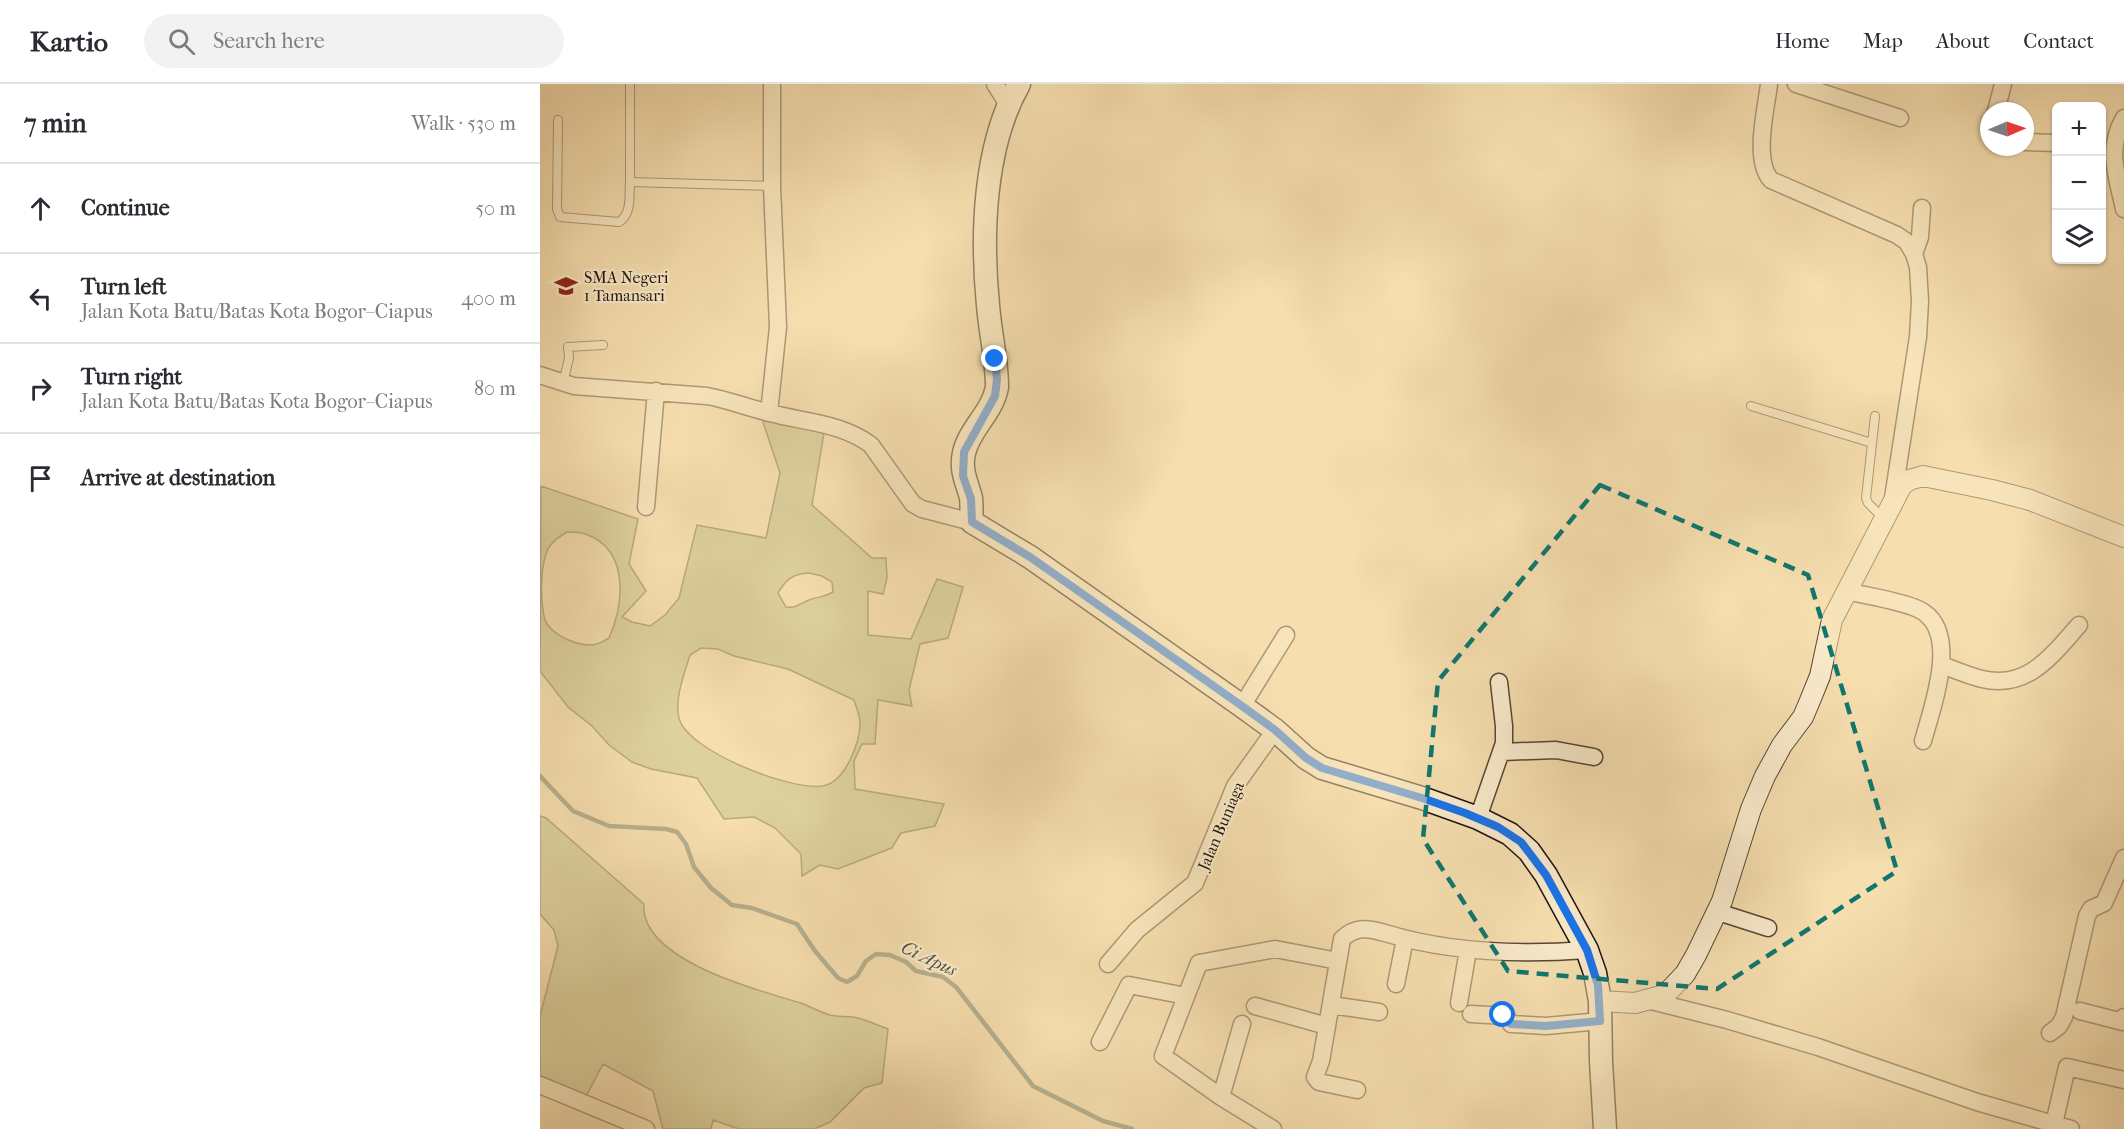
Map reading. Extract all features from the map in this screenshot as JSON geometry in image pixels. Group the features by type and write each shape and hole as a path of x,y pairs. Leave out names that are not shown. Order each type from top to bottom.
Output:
{"main road":[{"path":"1019,84 1008,105 995,144 987,205 987,303 997,387 968,442 963,465 963,476 971,499 972,522 1030,557 1242,706 1275,730 1306,758 1322,768 1422,798 1478,818 1510,834 1530,851 1546,875 1587,950 1595,973 1600,1011 1604,1122"}],"street":[{"path":"768,413 778,327 772,186 772,84"},
{"path":"995,84 1008,105"},
{"path":"1769,84 1761,154 1766,174 1771,180 1897,235 1907,242 1914,254 1920,283 1919,321 1893,498"},
{"path":"1796,84 1900,118"},
{"path":"1998,102 2003,84"},
{"path":"2124,118 2116,134 2107,144 2114,159 2124,209"},
{"path":"2034,142 2052,143"},
{"path":"1914,254 1920,237 1922,208"},
{"path":"540,375 573,386 689,393 726,399 768,413 842,429 871,445 913,504 921,509 972,522"},
{"path":"645,507 656,391"},
{"path":"1468,950 1465,1009 1506,1016 1511,1024 1533,1026 1600,1011 1665,995 1674,987 1696,955 1718,912 1759,790 1776,754 1803,717 1820,676 1828,630 1893,498 1902,485 1909,480 1923,477 2030,500 2124,537"},
{"path":"1847,591 1918,609 1933,622 1940,638 1942,665 1923,741"},
{"path":"1942,665 1982,679 2009,681 2024,677 2035,670 2079,625"},
{"path":"1242,706 1286,635"},
{"path":"1478,818 1502,752 1505,736 1499,682"},
{"name":"Jalan Buniaga","path":"1108,964 1137,930 1196,884 1235,786 1275,730"},
{"path":"1502,752 1556,750 1594,757"},
{"path":"2050,1033 2059,1026 2064,1017 2087,916 2091,909 2104,903 2124,858"},
{"path":"1718,912 1768,928"},
{"path":"1357,1090 1319,1082 1315,1077 1322,1061 1342,939 1349,932 1367,927 1405,939 1468,950 1542,953 1587,950"},
{"path":"1396,984 1405,939"},
{"path":"1273,1129 1221,1097 1163,1056 1186,996 1199,963 1275,949 1338,961"},
{"path":"1100,1042 1130,986 1186,996"},
{"path":"1647,1000 1727,1020 1818,1047 1977,1102 2071,1129"},
{"path":"1331,1005 1379,1012"},
{"path":"1255,1006 1327,1026"},
{"path":"2080,1011 2124,1020"},
{"path":"1221,1097 1242,1024"},
{"path":"2054,1124 2067,1067 2124,1080"},
{"path":"540,1085 646,1129"}],"lane":[{"path":"558,120 557,209 560,216 619,222 626,218 628,212 630,84"},
{"path":"630,182 772,186"},
{"path":"562,383 569,358 568,347 603,345"},
{"path":"1750,406 1872,443"},
{"path":"1875,416 1866,498 1883,518"}],"highlighted area":[{"path":"1600,485 1808,575 1897,871 1717,989 1508,971 1423,839 1438,681"}],"green space":[{"path":"760,413 824,433 812,505 872,558 886,558 887,578 883,594 868,591 868,635 911,639 937,579 963,587 948,638 920,644 909,690 912,706 878,700 875,744 862,744 854,761 855,789 944,804 935,826 901,833 892,848 838,869 820,865 802,876 801,854 775,828 754,817 724,819 697,778 651,769 632,762 609,745 592,726 568,707 540,671 541,486 638,519 629,564 646,591 622,617 650,626 665,615 679,598 697,525 766,538 780,473","holes":["567,532 583,533 600,541 610,552 620,579 618,610 614,624 609,638 597,644 590,645 567,640 554,631 545,620 542,604 545,558 551,545","803,574 822,576 832,582 833,592 796,606 786,607 778,593 790,578","701,648 718,649 734,656 788,669 854,700 860,723 859,731 854,751 844,770 831,783 823,786 808,786 788,782 742,766 700,743 686,731 678,711 681,686 690,655"]},
{"path":"540,816 546,818 644,904 648,924 661,941 681,957 732,981 801,1003 830,1015 857,1018 888,1029 882,1083 864,1088 830,1122 814,1129 739,1129 713,1120 711,1129 663,1129 653,1091 603,1064 581,1106 540,1087 540,1016 558,946 554,930 540,914"}],"waterway":[{"name":"Ci Apus","path":"540,776 573,811 609,826 666,829 677,832 686,844 694,867 711,888 732,905 752,908 797,924 815,951 838,978 847,982 857,976 866,961 876,954 890,955 906,962 916,971 943,977 956,987 1033,1086 1103,1121 1132,1129"}],"place":[{"name":"SMA Negeri 1 Tamansari","path":"566,286"}],"route":[{"path":"995,359 997,387 995,396 964,452 963,476 971,499 972,522 1030,557 1242,706 1275,730 1313,763 1334,772 1422,798 1478,818 1510,834 1530,851 1546,875 1587,950 1598,985 1600,1021 1533,1026 1511,1024 1508,1016 1503,1015"}]}
